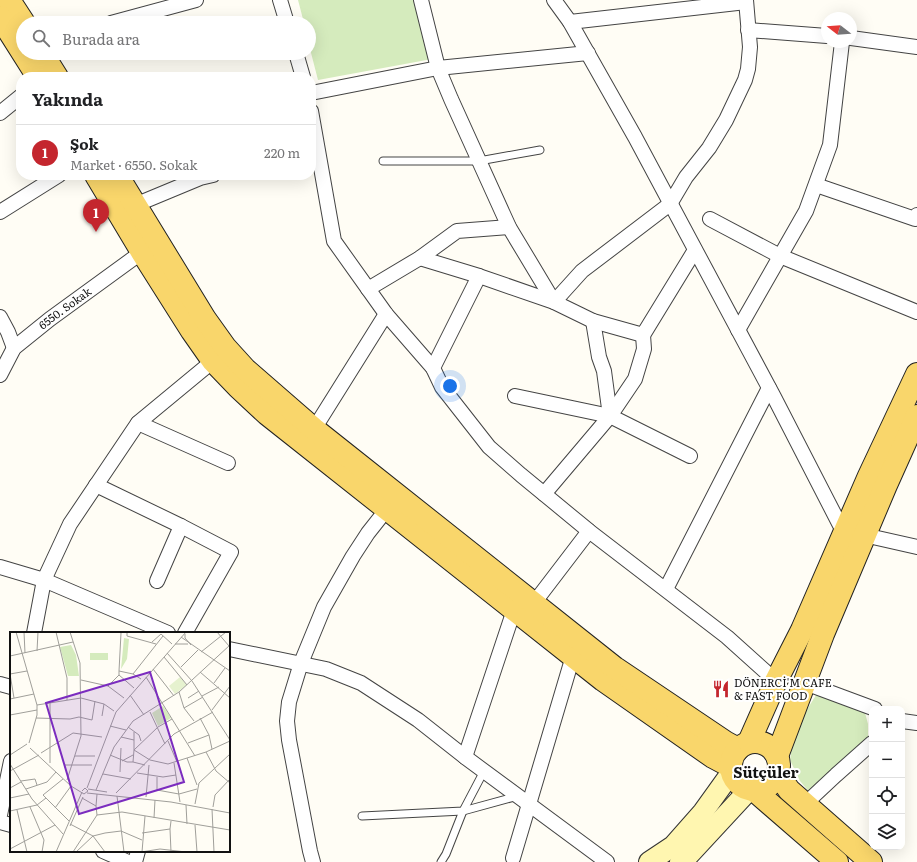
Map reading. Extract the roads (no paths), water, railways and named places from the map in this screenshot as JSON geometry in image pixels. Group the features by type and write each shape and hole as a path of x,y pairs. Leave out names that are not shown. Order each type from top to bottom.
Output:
{"main road":[{"path":"9,0 19,16"},
{"path":"0,17 16,42"},
{"path":"27,60 35,72"},
{"path":"46,60 54,72"},
{"path":"99,180 142,252 192,331 213,361 267,414 387,509 524,606 725,742 737,758 738,784 752,791 837,862"},
{"path":"120,180 205,319 245,369 524,606 573,656 603,680 713,757 737,758 762,743 768,746 789,790 871,862"},
{"path":"685,861 752,791 761,790 772,784 777,765 823,634 854,534 869,476 917,374"},
{"path":"649,862 673,846 703,812 737,758 802,630 917,416"}],"street":[{"path":"137,16 196,0"},
{"path":"280,0 285,16"},
{"path":"421,0 438,68 509,227 554,302"},
{"path":"554,0 570,22 588,53 635,137 769,388 854,534 917,547"},
{"path":"554,302 582,271 670,204 686,177 709,148 726,120 745,80 748,69 750,47 746,1 570,22"},
{"path":"748,30 821,36"},
{"path":"857,39 917,47"},
{"path":"738,330 806,211 816,185 830,145 841,48"},
{"path":"316,92 438,68 588,53"},
{"path":"298,60 302,72"},
{"path":"0,113 16,100"},
{"path":"316,158 334,240 386,314 433,368 442,387 489,447 589,531 727,637 776,681"},
{"path":"0,212 51,180"},
{"path":"135,205 195,180"},
{"path":"816,185 916,218"},
{"path":"710,219 780,256 917,312"},
{"path":"368,289 420,258 458,231 509,227"},
{"path":"544,494 610,416 635,379 644,349 643,335 695,250"},
{"name":"6550. Sokak","path":"0,375 14,348 50,319 142,252"},
{"path":"420,258 479,276 554,302 593,321 643,335"},
{"path":"433,368 479,276"},
{"path":"314,429 386,314"},
{"path":"0,317 14,348"},
{"path":"593,321 599,356 604,371 610,416"},
{"path":"34,632 44,580 70,524 138,423 213,361"},
{"path":"666,589 769,388"},
{"path":"514,396 610,416 690,456"},
{"path":"138,423 228,463"},
{"path":"96,485 231,552 186,632"},
{"path":"313,862 287,721 289,702 302,663 324,607 353,556 387,509"},
{"path":"157,581 181,526"},
{"path":"465,757 524,606 589,531"},
{"path":"0,567 44,580 166,632"},
{"path":"230,649 326,669 362,683 418,720 465,757 607,862"},
{"path":"513,858 523,800 573,656"},
{"path":"805,683 869,707"},
{"path":"0,684 10,687"},
{"path":"905,721 917,722"},
{"path":"805,804 869,746"},
{"path":"0,815 10,766"},
{"path":"0,822 10,825"},
{"path":"105,852 128,862"},
{"path":"134,862 138,852"}],"lane":[{"path":"383,161 479,161 540,150"},
{"path":"441,862 446,854 463,811 484,771"},
{"path":"362,816 463,811 523,800"}],"place":[{"name":"Şok","path":"96,232"},
{"name":"DÖNERCİ'M CAFE & FAST FOOD","path":"721,689"}],"district":[{"name":"Sütçüler","path":"766,773"}]}
